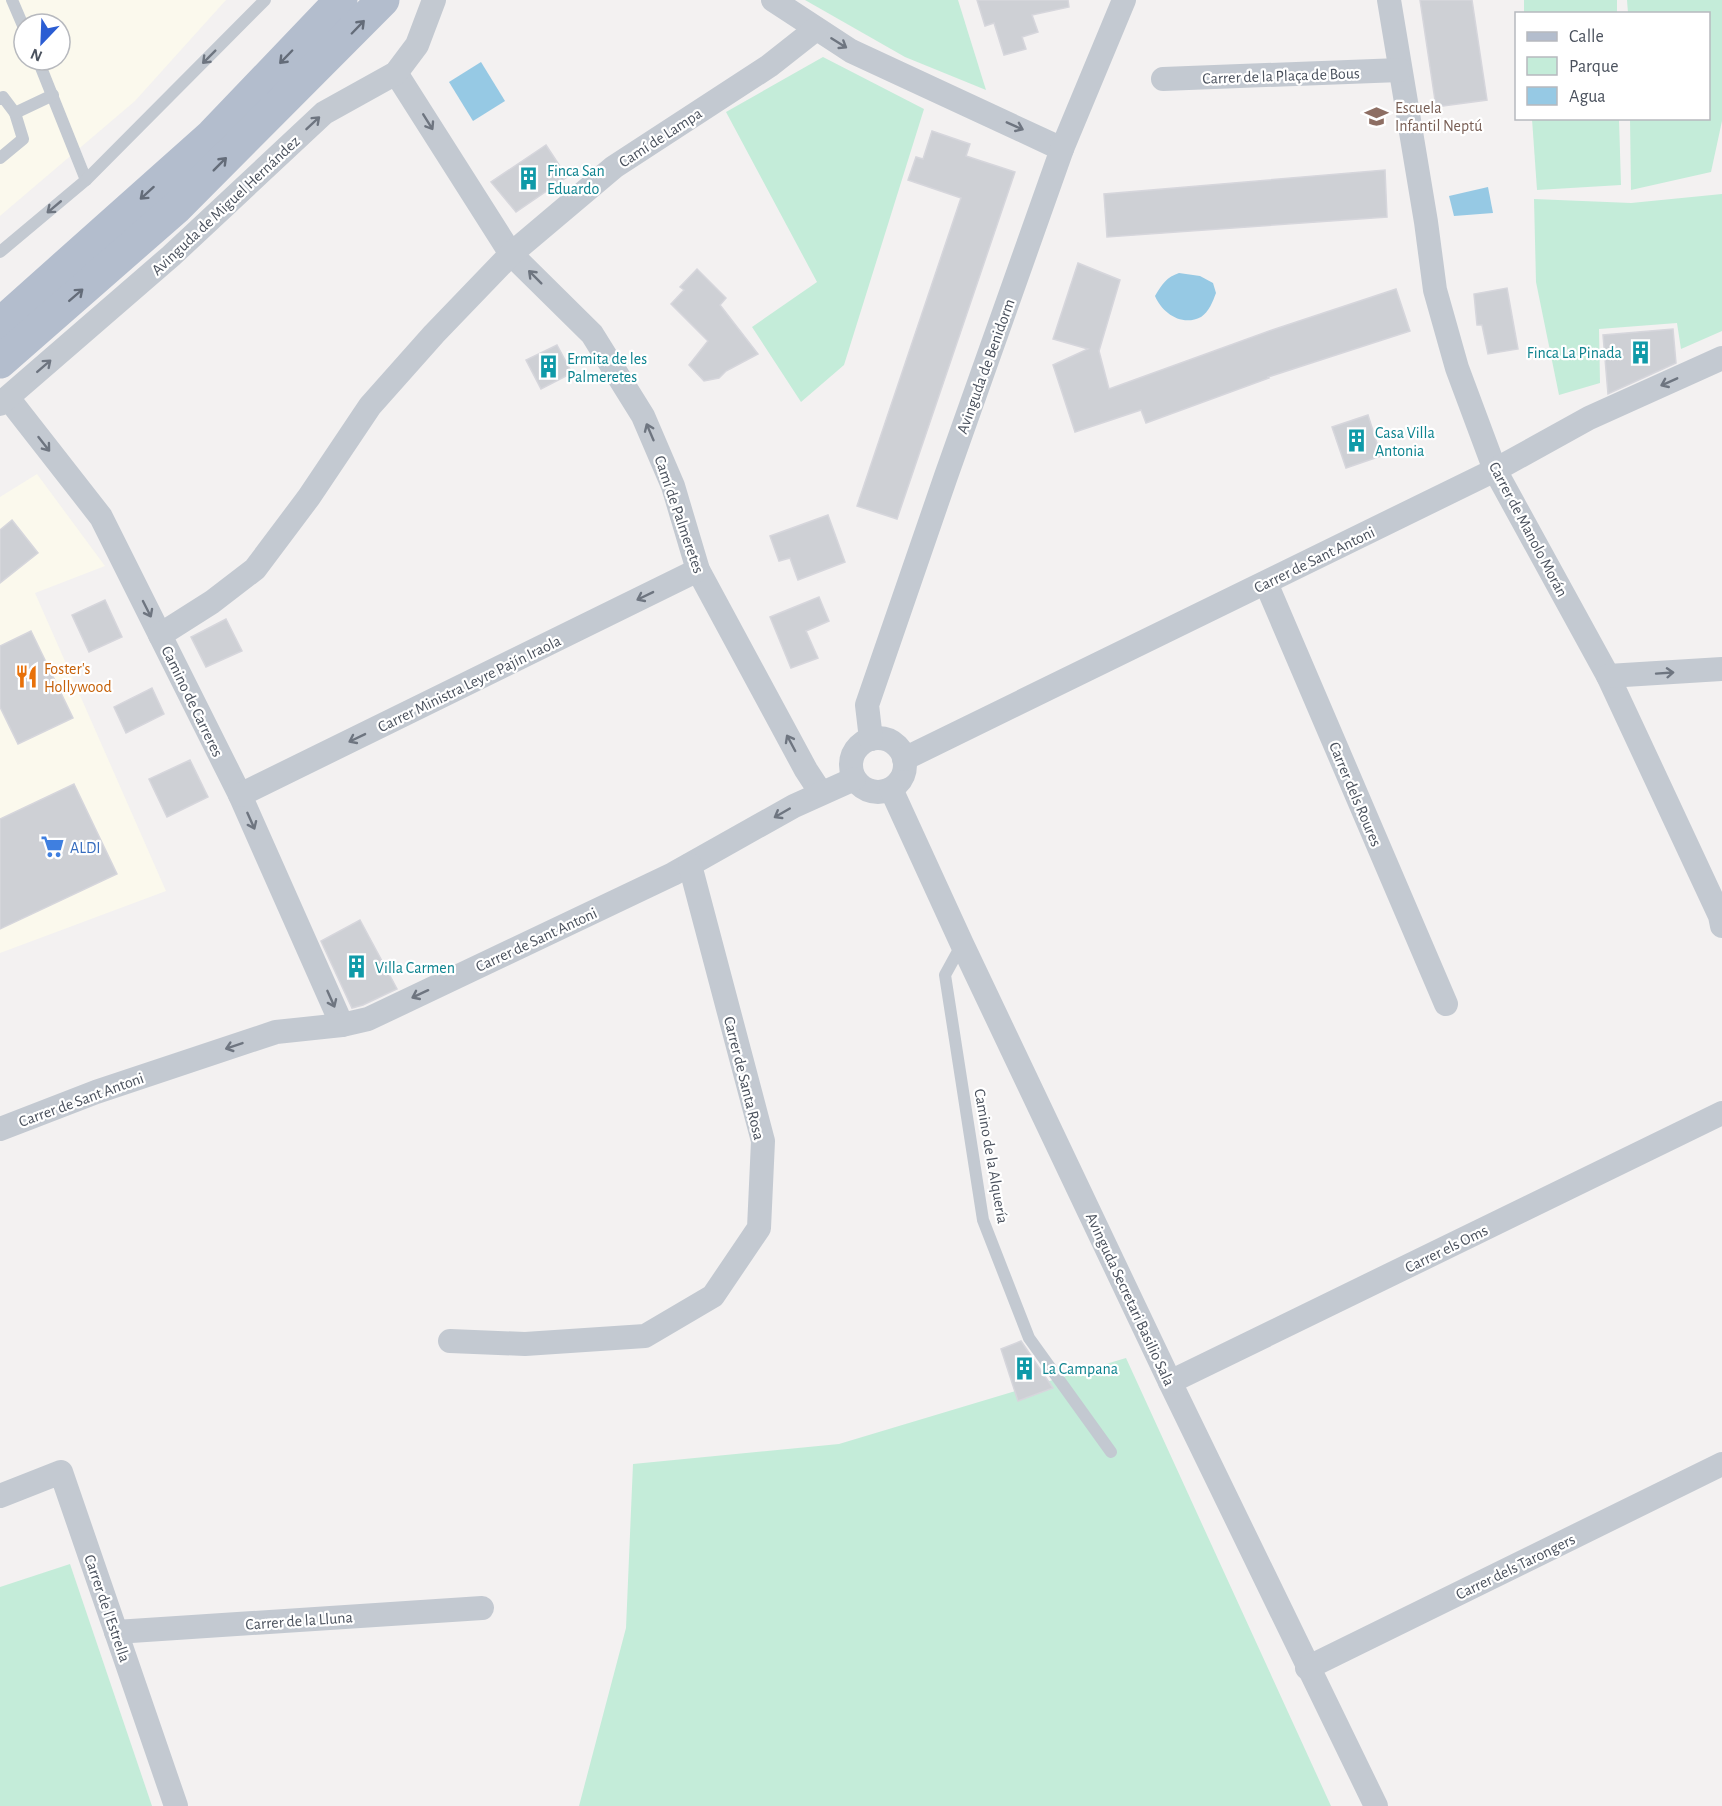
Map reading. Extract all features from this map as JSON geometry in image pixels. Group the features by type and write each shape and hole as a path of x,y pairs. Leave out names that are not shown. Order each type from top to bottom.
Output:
{"main road":[{"path":"0,324 212,135 341,0"},
{"path":"0,362 176,208 383,0"}],"street":[{"name":"Avinguda de Miguel Hernández","path":"4,401 171,256 324,113 396,73 417,45 434,0"},
{"path":"772,0 851,51 882,67 1062,149"},
{"name":"Avinguda de Benidorm","path":"871,739 867,705 1062,149 1124,0"},
{"name":"Carrer de Manolo Morán","path":"1389,0 1435,290 1457,368 1496,470 1608,676 1720,916 1722,926"},
{"name":"Camí de Lampa","path":"160,635 212,602 255,569 309,497 370,406 434,334 511,254 614,167 769,66 816,29"},
{"name":"Carrer de la Plaça de Bous","path":"1163,79 1400,70"},
{"name":"Camí de Palmeretes","path":"396,73 511,254 592,334 643,416 673,486 698,570 810,779 821,793"},
{"name":"Carrer de Sant Antoni","path":"904,759 1496,470 1589,418 1722,358"},
{"name":"Camino de Carreres","path":"4,401 101,517 240,795 342,1025"},
{"name":"Carrer Ministra Leyre Pajín Iraola","path":"240,795 698,570"},
{"name":"Carrer dels Roures","path":"1266,583 1446,1004"},
{"path":"1608,676 1722,669"},
{"path":"871,739 885,739 892,742 904,759 903,776 891,789 875,792 860,786 854,780 851,772 852,755 863,742 871,739"},
{"name":"Carrer de Sant Antoni","path":"0,1129 96,1092 276,1032 342,1025 368,1019 690,865 821,793 854,780"},
{"name":"Avinguda Secretari Basilio Sala","path":"891,789 1170,1382 1376,1806"},
{"name":"Carrer de Santa Rosa","path":"450,1341 525,1344 645,1336 713,1296 759,1228 763,1141 690,865"},
{"name":"Carrer els Oms","path":"1170,1382 1722,1113"},
{"name":"Carrer dels Tarongers","path":"1307,1668 1722,1464"},
{"name":"Carrer de l'Estrella","path":"0,1496 61,1472 176,1806"},
{"name":"Carrer de la Lluna","path":"116,1632 482,1608"}],"lane":[{"path":"0,252 86,180 265,0"},
{"path":"43,72 86,180"},
{"path":"15,113 53,95"},
{"path":"0,99 3,98 15,113 23,139 0,158"},
{"name":"Camino de la Alquería","path":"962,944 945,975 983,1220 1029,1338 1111,1452"}],"shaded area":[{"path":"0,0 226,0 135,101 0,216"},
{"path":"37,474 105,566 35,593 166,891 0,953 0,497"}],"green space":[{"path":"805,0 958,0 986,90 905,57"},
{"path":"1524,0 1617,0 1617,12 1524,12"},
{"path":"1627,0 1722,0 1722,121 1711,172 1631,190 1630,120 1710,120 1710,12 1628,12"},
{"path":"823,57 924,109 844,365 801,402 752,327 817,282 726,112"},
{"path":"1532,120 1619,120 1621,185 1537,190"},
{"path":"1722,194 1722,331 1681,349 1677,323 1599,329 1600,383 1559,395 1536,282 1534,199 1631,203"},
{"path":"1126,1358 1331,1806 579,1806 626,1628 633,1464 839,1444"},
{"path":"70,1564 152,1806 0,1806 0,1587"}],"water":[{"path":"481,62 505,101 473,121 449,82"},
{"path":"1488,187 1493,213 1454,216 1449,196"},
{"path":"1179,273 1200,276 1213,283 1216,293 1212,303 1204,315 1194,320 1174,317 1162,308 1155,296 1165,282"}],"building":[{"path":"977,0 1068,0 1069,7 1032,15 1038,32 1022,37 1026,49 1004,55 994,23 985,26"},
{"path":"1420,0 1472,0 1487,100 1436,107"},
{"path":"932,131 970,144 966,156 1015,172 897,519 857,506 961,198 908,180 916,157 923,159"},
{"name":"Finca San Eduardo","path":"546,145 567,177 516,212 491,182"},
{"path":"1385,170 1387,217 1107,237 1104,194"},
{"path":"1078,263 1120,280 1099,351 1109,389 1272,330 1396,289 1410,331 1268,377 1146,423 1141,410 1075,432 1053,365 1088,349 1053,339"},
{"path":"697,269 726,298 720,305 758,354 726,371 719,378 704,381 689,365 708,341 671,304 684,290 680,287"},
{"path":"1507,288 1518,349 1488,354 1482,325 1477,325 1474,294"},
{"name":"Finca La Pinada","path":"1673,329 1676,363 1608,394 1603,335"},
{"name":"Ermita de les Palmeretes","path":"557,345 572,373 541,389 526,360"},
{"name":"Casa Villa Antonia","path":"1368,415 1381,456 1346,468 1332,427"},
{"path":"828,515 845,562 798,580 790,558 779,561 770,536"},
{"path":"12,520 38,553 0,583 0,530"},
{"path":"819,597 829,621 806,631 818,658 791,668 770,617"},
{"path":"105,600 122,637 89,652 72,615"},
{"path":"226,619 242,651 206,667 191,637"},
{"name":"Foster's Hollywood","path":"31,631 73,718 18,744 0,707 0,646"},
{"path":"152,688 164,714 126,733 114,707"},
{"path":"190,760 208,797 167,817 149,779"},
{"name":"ALDI","path":"74,784 117,874 0,929 0,819"},
{"name":"Villa Carmen","path":"360,920 397,989 352,1008 321,941"},
{"name":"La Campana","path":"1021,1341 1053,1388 1018,1401 1001,1349"}],"place":[{"name":"Escuela Infantil Neptú","path":"1377,116"},
{"name":"Finca San Eduardo","path":"529,179"},
{"name":"Finca La Pinada","path":"1640,352"},
{"name":"Ermita de les Palmeretes","path":"549,367"},
{"name":"Casa Villa Antonia","path":"1357,441"},
{"name":"Foster's Hollywood","path":"26,677"},
{"name":"ALDI","path":"52,847"},
{"name":"Villa Carmen","path":"357,967"},
{"name":"La Campana","path":"1024,1368"}]}
